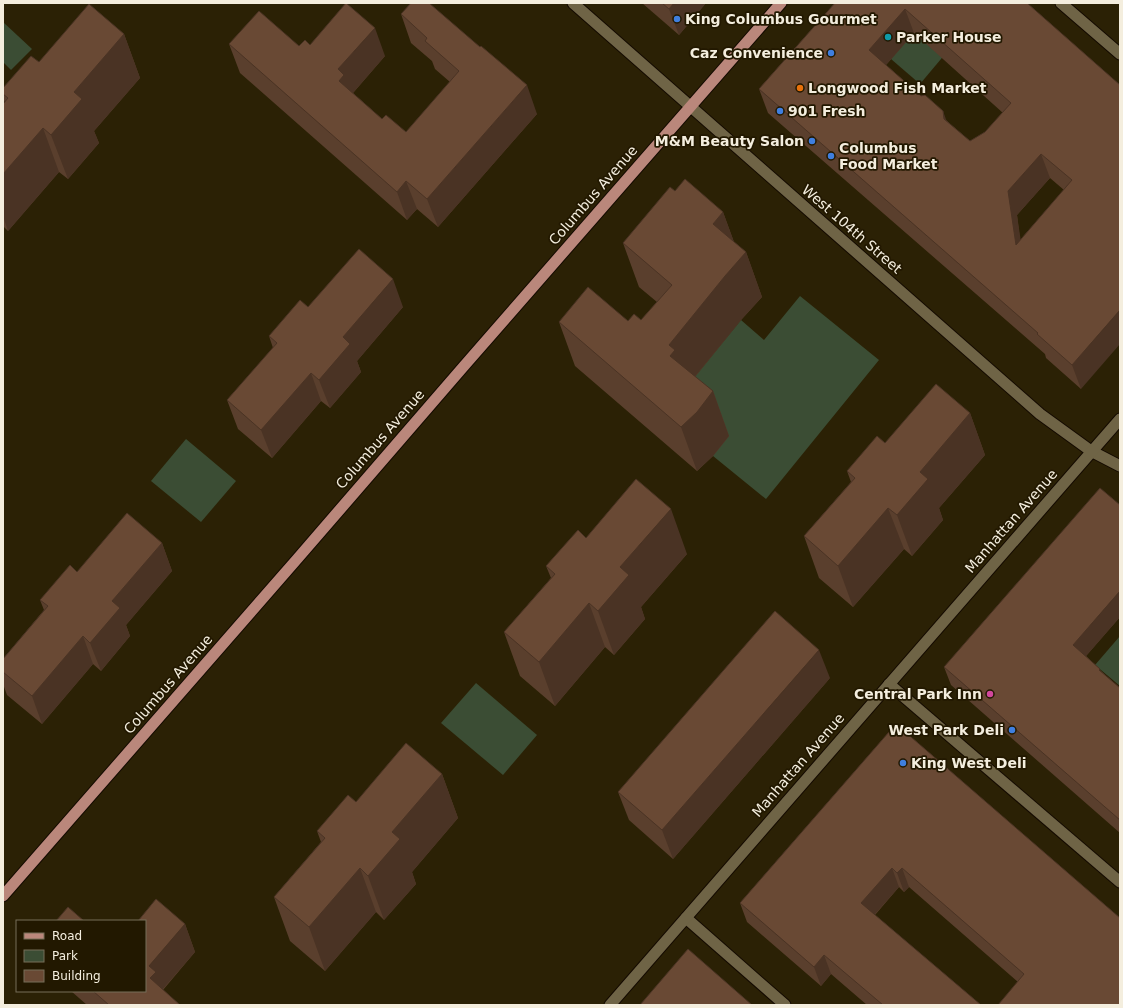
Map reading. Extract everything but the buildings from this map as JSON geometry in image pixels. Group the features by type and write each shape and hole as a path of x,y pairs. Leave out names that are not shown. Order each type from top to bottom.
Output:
{"main road":[{"name":"Columbus Avenue","path":"3,896 781,3"}],"street":[{"name":"West 104th Street","path":"573,3 1040,414 1091,451 1120,466"},
{"path":"1061,3 1120,54"},
{"name":"Manhattan Avenue","path":"610,1005 1120,418"},
{"path":"889,684 1120,882"},
{"path":"686,918 785,1005"}],"green space":[{"path":"940,3 988,3 920,84 891,59"},
{"path":"3,22 32,49 11,70 3,62"},
{"path":"800,296 879,360 766,499 713,456 685,389 741,320 764,340"},
{"path":"186,439 236,481 201,522 151,481"},
{"path":"1120,636 1120,686 1095,665"},
{"path":"476,683 537,735 503,775 441,723"}],"place":[{"name":"King Columbus Gourmet","path":"677,19"},
{"name":"Parker House","path":"888,37"},
{"name":"Caz Convenience","path":"831,53"},
{"name":"Longwood Fish Market","path":"800,88"},
{"name":"901 Fresh","path":"780,111"},
{"name":"M&M Beauty Salon","path":"812,141"},
{"name":"Columbus Food Market","path":"831,156"},
{"name":"Central Park Inn","path":"990,694"},
{"name":"West Park Deli","path":"1012,730"},
{"name":"King West Deli","path":"903,763"}]}
